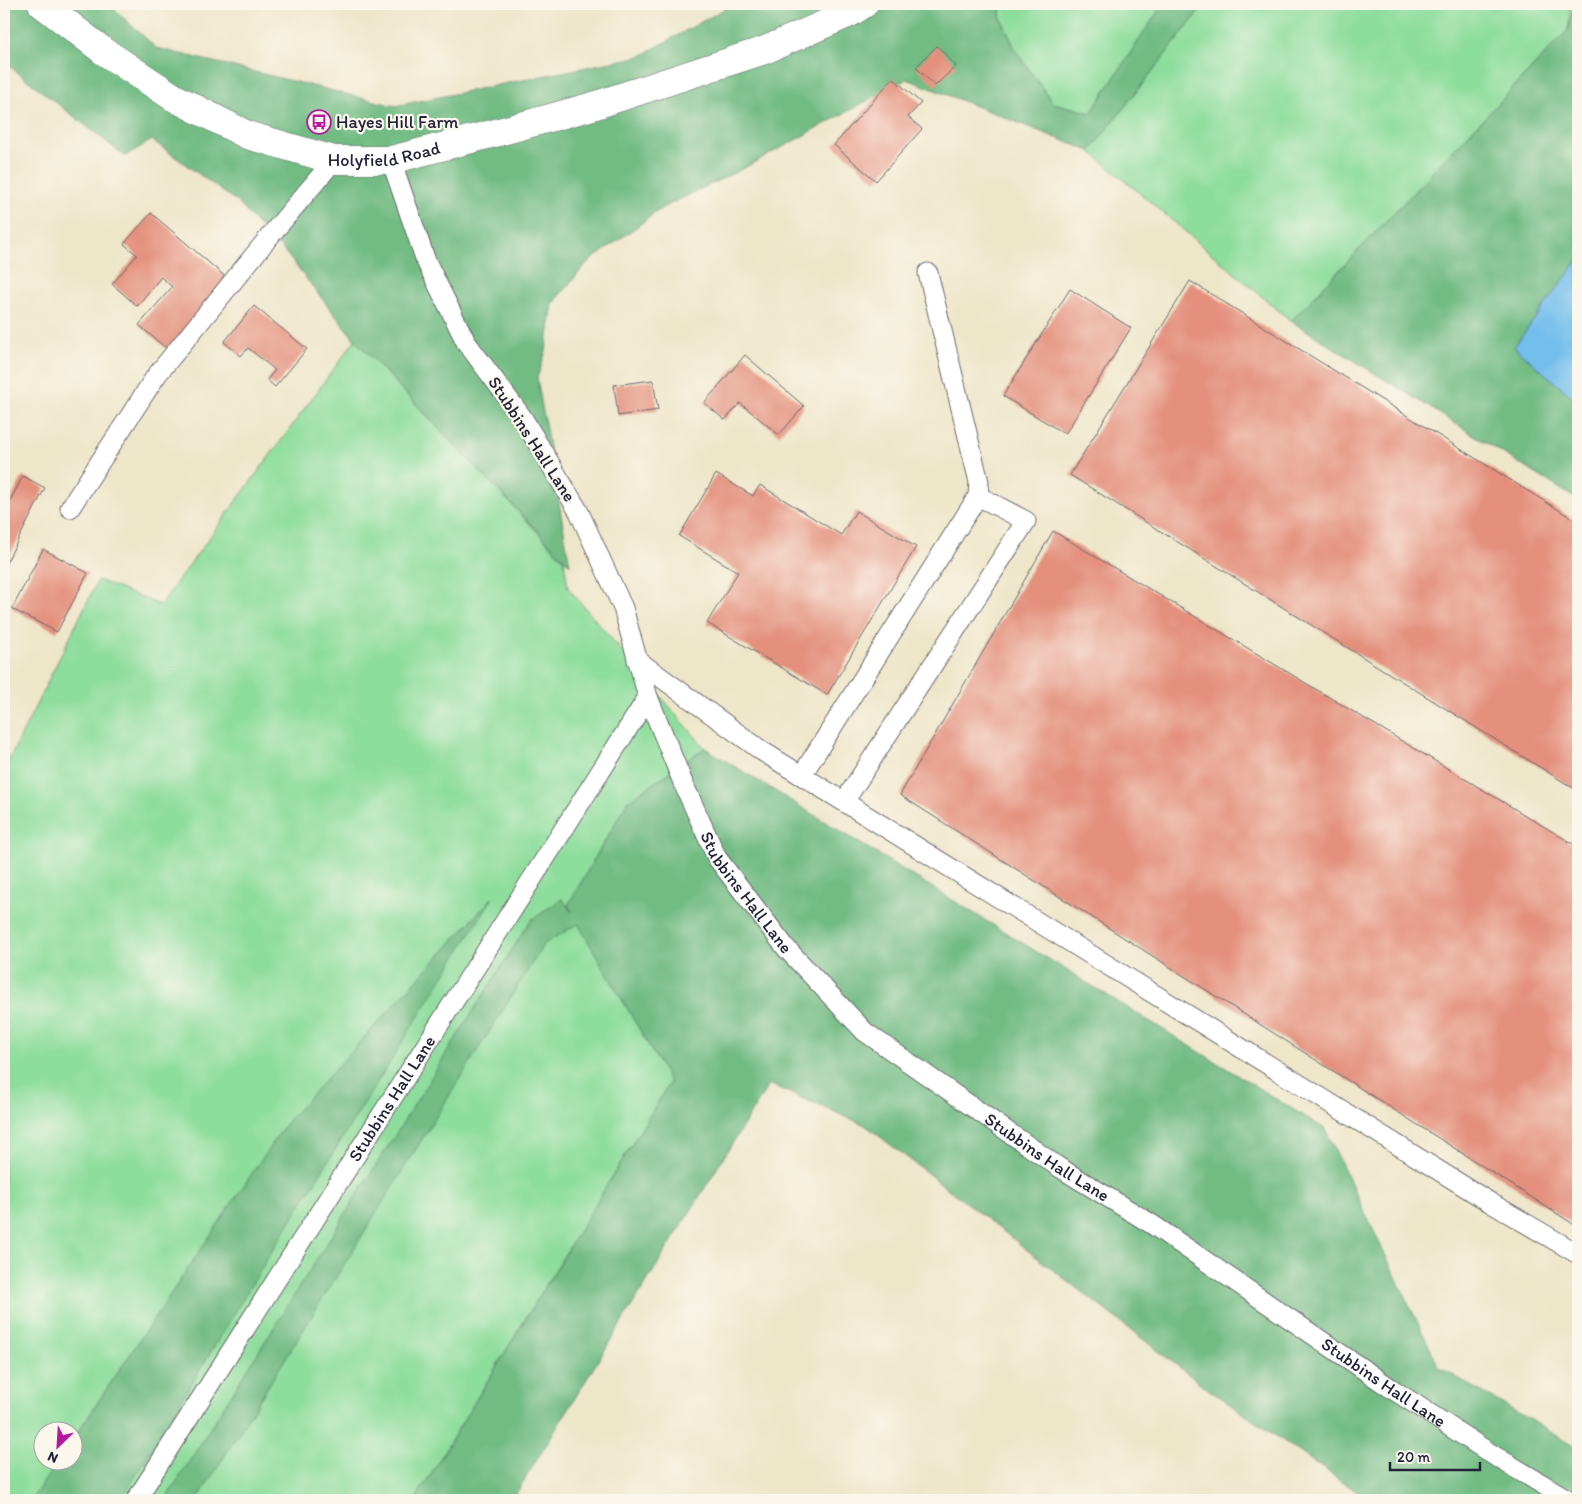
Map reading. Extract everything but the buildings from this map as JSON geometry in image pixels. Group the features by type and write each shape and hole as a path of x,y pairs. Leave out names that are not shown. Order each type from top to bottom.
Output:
{"main road":[{"name":"Holyfield Road","path":"42,4 102,50 172,98 247,135 334,160 390,160 583,109 756,54 841,17 864,4"}],"lane":[{"path":"70,508 156,376 334,160"},
{"name":"Stubbins Hall Lane","path":"390,160 426,260 466,342 522,417 579,512 623,608 648,697 684,785 717,858 786,948 865,1032 1057,1166 1152,1225 1493,1455 1569,1500"},
{"path":"802,775 978,496 979,482 928,273"},
{"path":"844,802 1026,521 978,496"},
{"path":"637,660 762,750 844,802 1491,1203 1578,1254"},
{"name":"Stubbins Hall Lane","path":"136,1500 648,697"}],"green space":[{"path":"4,4 109,4 156,48 395,106 641,56 733,4 1001,4 1000,16 1017,53 1053,103 1091,113 1163,4 1205,4 1090,151 907,79 746,167 662,208 587,263 553,303 546,351 537,378 570,565 355,340 285,252 236,201 152,140 125,156 4,62"},
{"path":"1001,4 1163,4 1091,113 1053,103 1017,53 1000,16"},
{"path":"1205,4 1571,4 1568,30 1291,321 1090,151"},
{"path":"1574,4 1578,4 1578,260 1514,347 1578,402 1578,500 1291,321 1568,30"},
{"path":"355,340 564,560 568,588 705,748 628,801 568,905 670,1082 415,1500 121,1500 183,1398 134,1349 82,1426 82,1422 32,1422 32,1472 51,1472 31,1500 4,1500 4,770 98,580 160,605"},
{"path":"705,748 1325,1129 1439,1367 1578,1448 1578,1500 1369,1500 1205,1387 865,1125 769,1084 512,1500 415,1500 670,1082 578,924 544,944 197,1500 165,1500 530,921 562,899 572,912 568,905 628,801"},
{"path":"493,897 275,1246 121,1500 31,1500 51,1472 82,1472 82,1426 286,1123"}],"water":[{"path":"1578,260 1578,402 1514,347"}],"place":[{"name":"Hayes Hill Farm","path":"319,122"}]}
